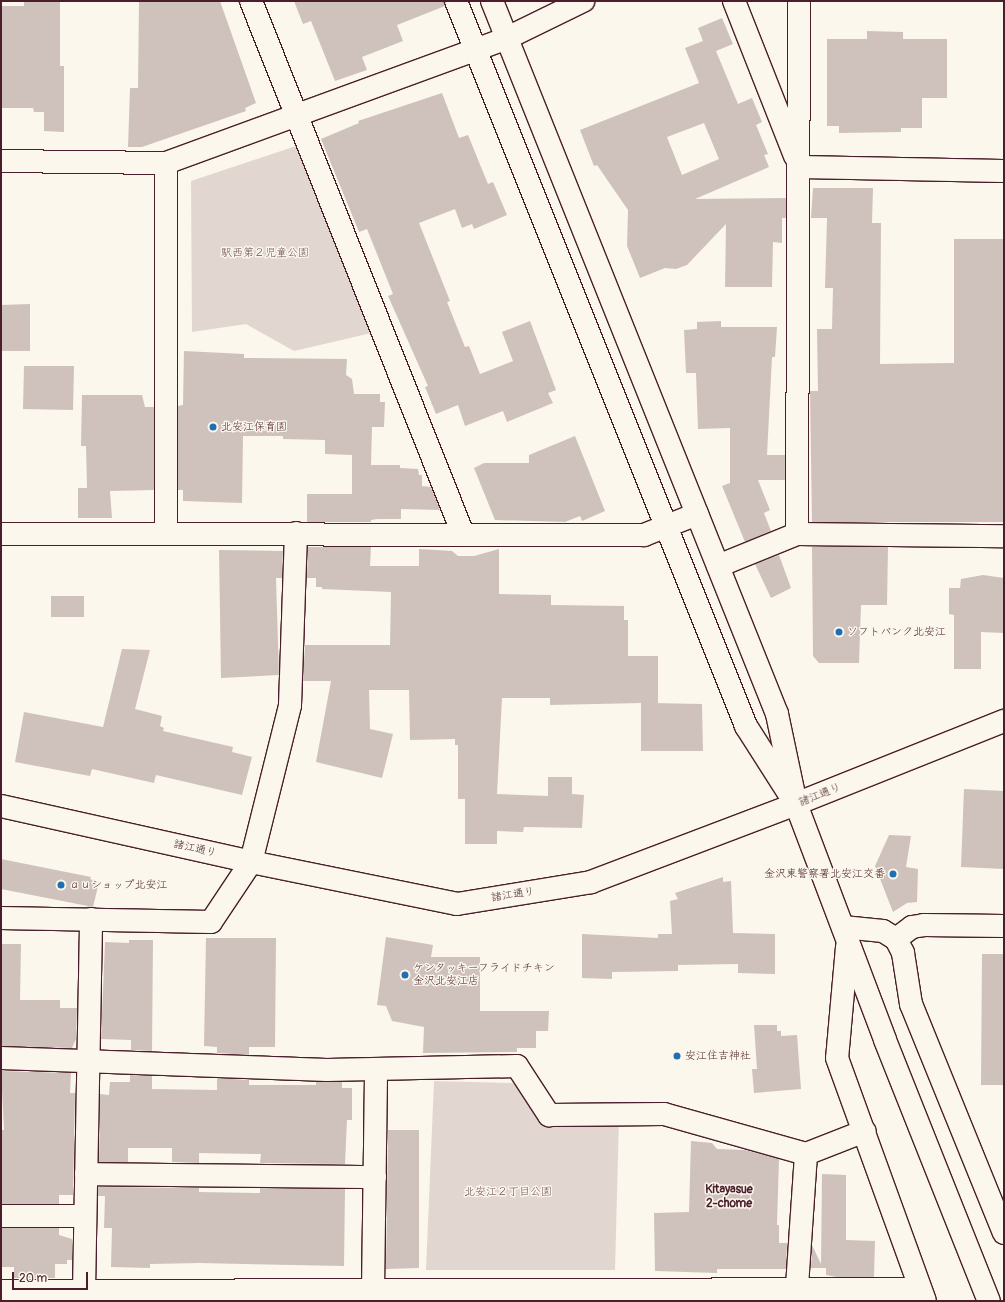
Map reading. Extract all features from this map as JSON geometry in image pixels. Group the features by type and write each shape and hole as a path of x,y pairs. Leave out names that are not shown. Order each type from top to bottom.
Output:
{"street":[{"path":"251,1 463,534"},
{"path":"456,1 746,726 796,804"},
{"path":"492,1 777,714 796,804 885,1040 988,1301"},
{"path":"1,162 166,163 507,38 583,1"},
{"path":"734,1 799,167"},
{"path":"797,534 799,1"},
{"path":"166,163 166,534"},
{"path":"799,167 1004,171"},
{"path":"1,534 296,533 644,535 697,514"},
{"path":"1,918 210,922 251,862 290,705 296,533"},
{"path":"718,566 797,534 1004,536"},
{"name":"諸江通り","path":"1,806 251,862 458,904 591,882 796,804 1004,722"},
{"path":"84,1290 91,919"},
{"path":"896,939 912,927 924,925 1004,926"},
{"path":"845,934 883,931 896,939 903,954 911,1004 1004,1233"},
{"path":"1,1291 373,1290 923,1295 865,1131 837,1058 845,934"},
{"path":"1,1058 327,1070 517,1066 549,1115 664,1114 806,1154 865,1131"},
{"path":"373,1290 376,1069"},
{"path":"796,1295 806,1154"},
{"path":"86,1174 375,1177"},
{"path":"1,1216 85,1216"}],"green space":[{"name":"駅西第２児童公園","path":"299,145 376,332 294,351 246,324 192,332 191,181"},
{"name":"北安江２丁目公園","path":"434,1081 513,1083 547,1124 619,1119 615,1270 426,1270"}],"building":[{"path":"24,1 60,1 60,66 64,66 64,132 44,131 44,112 34,112 33,108 1,108 1,6 24,6"},
{"path":"139,1 220,1 256,103 245,108 246,111 142,147 128,147 130,88 138,88"},
{"path":"294,1 444,1 445,6 397,25 403,41 362,57 367,70 335,81 311,21 303,24"},
{"path":"722,18 733,44 716,51 738,104 752,98 762,122 756,125 768,154 764,155 769,167 695,199 786,198 786,218 782,218 782,243 773,242 772,287 725,287 726,224 687,265 676,269 665,268 640,278 627,246 628,210 597,165 594,166 580,130 699,83 685,48 703,41 698,28","holes":["704,123 719,159 682,175 667,137"]},
{"path":"867,31 903,32 903,39 947,39 947,98 922,98 922,128 901,128 901,132 839,133 839,126 827,126 827,39 867,39"},
{"path":"442,93 459,138 468,135 488,184 493,182 507,215 474,229 472,224 462,228 455,209 419,223 450,301 447,302 465,347 469,346 480,374 513,361 502,332 530,321 556,390 548,393 553,403 507,422 503,411 465,426 458,405 436,414 425,387 428,386 388,296 393,294 367,229 359,232 321,139 359,123 358,121"},
{"path":"813,188 873,188 872,223 881,223 880,364 954,363 954,239 1004,239 1004,522 812,522 810,391 818,391 817,329 832,329 833,288 825,288 827,218 811,218"},
{"path":"30,304 30,351 1,351 1,305"},
{"path":"721,321 721,327 777,327 775,357 772,357 767,455 785,455 785,480 758,480 770,510 764,513 771,531 745,542 722,486 730,483 730,428 698,429 696,373 686,373 684,330 697,329 697,322"},
{"path":"184,351 244,354 244,358 347,359 346,375 352,379 354,394 380,394 380,402 385,402 384,427 372,427 371,465 400,465 400,468 418,469 419,475 422,475 422,486 431,487 440,510 401,509 401,519 377,519 371,520 371,522 307,522 307,494 352,494 352,455 325,454 325,440 283,439 283,436 243,436 242,503 183,501 183,490 178,490 178,406 183,405"},
{"path":"24,366 74,366 73,410 23,409"},
{"path":"82,395 142,395 145,407 154,407 154,490 110,491 112,518 78,518 78,488 87,488 86,446 81,446"},
{"path":"575,436 605,511 582,521 580,516 565,522 495,520 474,468 484,463 529,463 529,455"},
{"path":"308,547 371,547 370,566 419,566 419,549 452,551 458,556 474,556 499,549 499,594 551,595 551,605 624,606 624,620 628,620 628,656 658,656 658,703 652,703 702,704 703,751 641,751 641,703 550,705 550,698 502,698 497,794 548,796 548,777 572,777 572,794 584,795 582,828 524,827 523,832 497,831 497,844 465,844 465,799 458,799 458,745 455,745 455,739 410,740 409,690 369,690 370,729 393,734 382,778 316,762 331,681 303,681 305,645 390,645 391,592 322,589 322,587 316,587 316,578 307,578"},
{"path":"812,547 888,547 887,605 861,605 859,663 819,663 813,656"},
{"path":"219,550 283,551 282,578 276,578 279,675 221,678"},
{"path":"779,555 791,588 771,598 755,564"},
{"path":"983,575 1004,578 1004,633 981,632 981,669 954,669 954,615 949,614 949,588 960,588 961,579"},
{"path":"51,596 84,596 84,617 51,617"},
{"path":"122,649 150,650 135,709 162,716 160,726 164,728 163,731 233,747 232,752 252,757 242,795 156,775 154,783 92,769 90,776 15,762 24,712 103,727"},
{"path":"964,789 1004,791 1004,869 961,867"},
{"path":"889,835 911,836 906,867 918,869 917,902 907,903 893,912 875,866"},
{"name":"ａｕショップ北安江","path":"1,859 91,877 90,879 99,882 93,907 1,889"},
{"path":"723,877 723,882 731,881 733,933 775,934 775,974 738,973 738,964 678,965 678,971 612,972 612,979 582,978 582,934 658,938 658,934 672,934 670,901 678,899 675,893"},
{"path":"386,937 433,945 431,957 480,957 480,1011 549,1011 548,1031 536,1031 536,1048 517,1048 517,1052 423,1053 424,1027 392,1021 386,1006 377,1005"},
{"path":"206,938 276,938 275,1047 249,1047 249,1055 217,1053 217,1047 204,1046"},
{"path":"129,940 153,940 152,1051 131,1050 131,1040 101,1039 105,942 129,943"},
{"path":"1,944 21,944 20,1000 60,1000 60,1008 77,1008 76,1039 72,1048 1,1046"},
{"path":"982,954 1004,954 1004,1085 981,1085"},
{"path":"754,1025 777,1025 777,1031 781,1031 781,1036 797,1035 801,1089 754,1093 752,1069 757,1069"},
{"path":"1,1071 71,1073 70,1093 75,1093 73,1195 59,1195 59,1204 1,1204 1,1130 4,1130"},
{"path":"130,1075 152,1076 152,1089 217,1090 217,1078 249,1080 249,1085 316,1085 316,1082 342,1082 342,1088 352,1088 352,1120 347,1120 345,1164 260,1163 261,1154 199,1153 199,1163 172,1162 172,1148 128,1148 128,1162 99,1162 100,1094 109,1095 110,1082 130,1082"},
{"path":"388,1130 419,1130 419,1268 386,1269"},
{"path":"691,1141 712,1143 717,1149 745,1150 779,1159 777,1225 779,1225 779,1243 787,1243 786,1269 717,1269 717,1273 655,1271 654,1213 689,1212"},
{"path":"822,1174 846,1175 846,1240 875,1241 874,1277 837,1277 826,1275 826,1268 811,1268 812,1245 821,1264"},
{"path":"98,1187 199,1188 199,1192 260,1193 260,1188 345,1189 344,1266 200,1263 150,1264 150,1268 111,1267 112,1228 104,1228 105,1196 98,1196"},
{"path":"1,1228 59,1228 59,1235 72,1239 72,1260 67,1260 67,1264 55,1264 55,1278 14,1278 14,1267 1,1267"}],"place":[{"name":"北安江保育園","path":"213,427"},
{"name":"ソフトバンク北安江","path":"839,632"},
{"name":"金沢東警察署北安江交番","path":"893,874"},
{"name":"ａｕショップ北安江","path":"61,885"},
{"name":"ケンタッキーフライドチキン 金沢北安江店","path":"405,975"},
{"name":"安江住吉神社","path":"677,1056"}],"district":[{"name":"Kitayasue 2-chome","path":"729,1197"}]}
